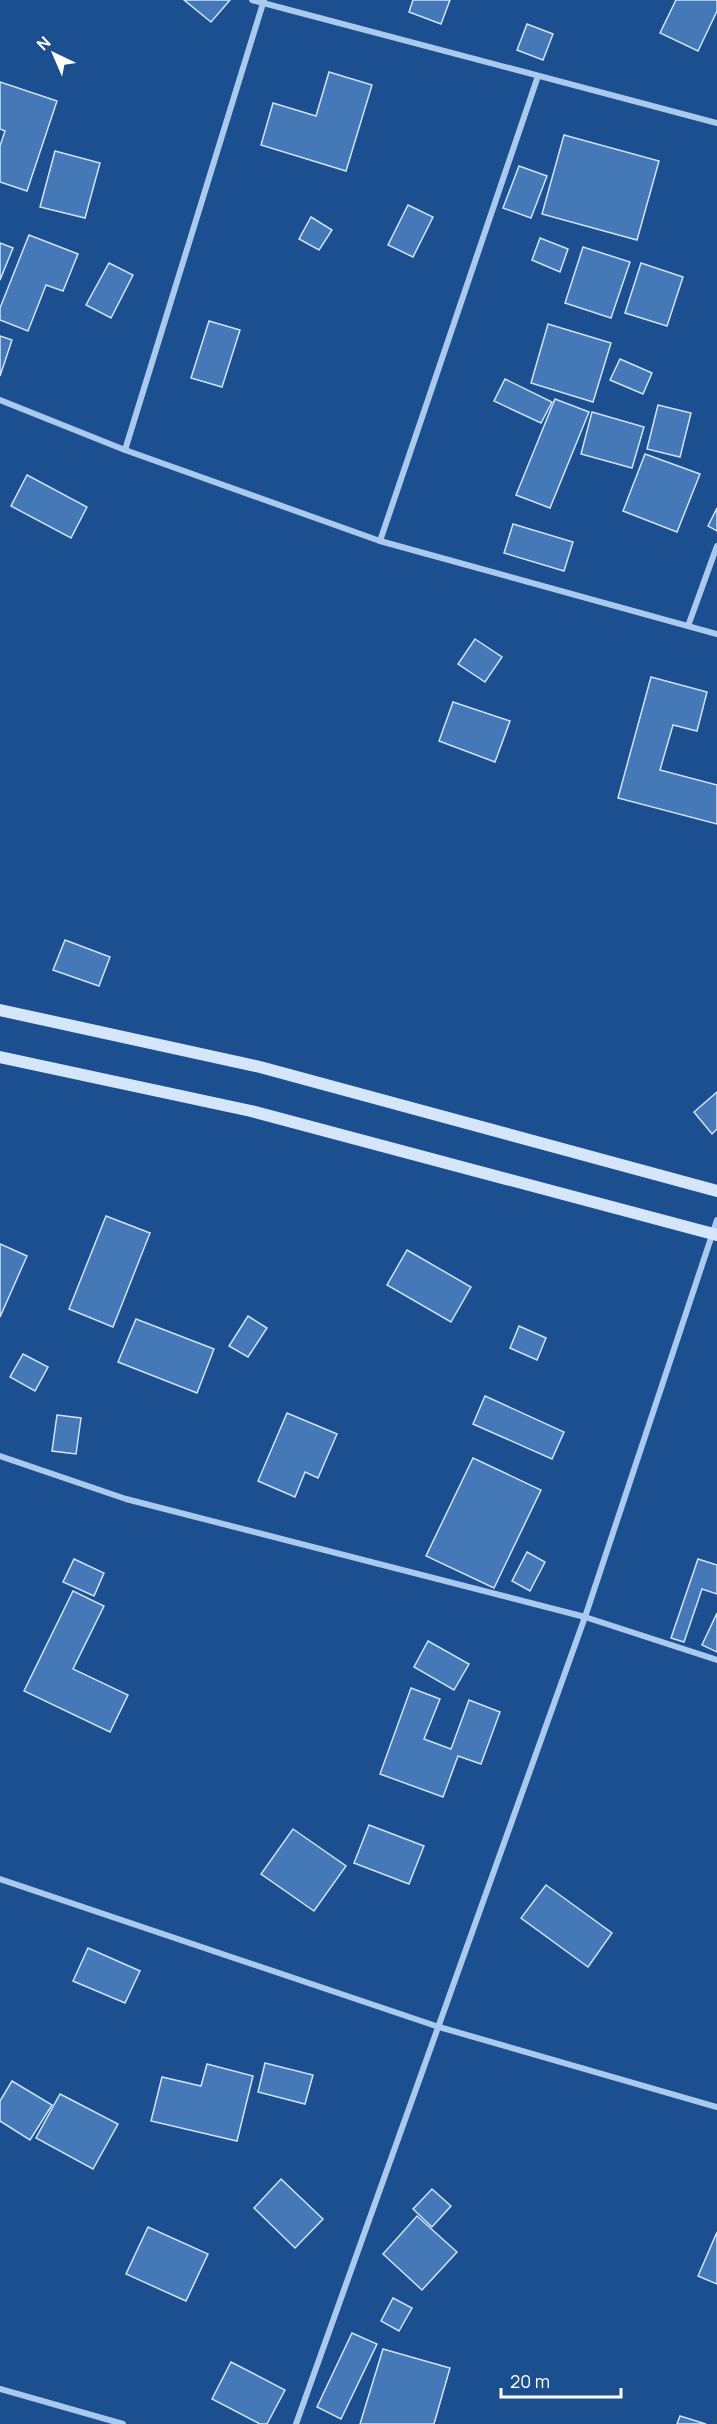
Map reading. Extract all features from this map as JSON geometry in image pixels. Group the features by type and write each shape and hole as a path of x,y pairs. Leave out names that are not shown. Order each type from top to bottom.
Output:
{"main road":[{"path":"0,1010 260,1067 717,1191"},
{"path":"0,1057 251,1111 715,1234"}],"street":[{"path":"252,0 717,123"},
{"path":"125,450 264,2"},
{"path":"380,541 538,76"},
{"path":"0,400 125,450 380,541 717,634"},
{"path":"688,626 717,546"},
{"path":"296,2424 585,1617 715,1234 717,1220"},
{"path":"0,1456 126,1499 585,1617 717,1660"},
{"path":"0,1879 439,2027 717,2107"},
{"path":"0,2389 123,2424"}],"building":[{"path":"184,0 230,0 211,22"},
{"path":"413,0 450,0 441,24 409,12"},
{"path":"676,0 717,0 717,11 698,51 660,33"},
{"path":"527,24 553,34 543,60 517,50"},
{"path":"329,72 372,85 346,171 261,145 273,103 316,116"},
{"path":"0,82 57,101 27,191 0,182 0,146 5,131 0,129"},
{"path":"564,135 659,161 637,240 542,214"},
{"path":"55,151 100,163 85,218 40,207"},
{"path":"519,166 547,176 531,218 503,208"},
{"path":"408,205 433,217 413,257 388,245"},
{"path":"311,217 332,230 319,250 299,239"},
{"path":"29,235 78,254 63,291 46,285 28,331 0,320 0,308"},
{"path":"540,238 568,249 560,272 532,260"},
{"path":"0,243 13,248 0,280"},
{"path":"583,247 630,262 611,318 565,303"},
{"path":"109,263 133,275 111,318 86,305"},
{"path":"641,263 683,277 667,326 625,313"},
{"path":"209,321 240,330 222,387 191,378"},
{"path":"548,324 611,343 593,402 531,383"},
{"path":"0,336 12,340 0,376"},
{"path":"620,359 652,373 643,394 610,380"},
{"path":"505,379 552,402 541,423 494,401"},
{"path":"555,399 589,412 550,508 516,495"},
{"path":"658,405 691,413 680,457 647,449"},
{"path":"592,412 644,427 632,468 581,454"},
{"path":"645,454 700,474 677,532 623,511"},
{"path":"27,475 87,507 71,538 11,506"},
{"path":"717,508 717,531 708,526"},
{"path":"513,524 573,542 564,571 504,553"},
{"path":"475,639 502,657 485,682 458,664"},
{"path":"651,677 707,692 697,731 673,725 660,770 717,785 717,824 618,798"},
{"path":"453,702 510,721 495,762 439,741"},
{"path":"65,940 110,957 99,986 53,970"},
{"path":"717,1092 717,1129 712,1134 694,1112"},
{"path":"106,1216 150,1233 113,1327 69,1309"},
{"path":"0,1244 27,1256 0,1317"},
{"path":"407,1250 471,1287 451,1322 387,1285"},
{"path":"248,1316 267,1328 248,1357 229,1346"},
{"path":"136,1319 214,1349 197,1393 118,1362"},
{"path":"519,1326 546,1338 537,1360 510,1348"},
{"path":"23,1354 48,1367 35,1391 10,1377"},
{"path":"485,1396 564,1432 552,1459 473,1424"},
{"path":"287,1413 337,1434 318,1478 305,1472 295,1497 258,1481"},
{"path":"57,1415 81,1418 76,1454 52,1451"},
{"path":"473,1458 541,1490 494,1588 426,1556"},
{"path":"527,1552 545,1562 530,1591 512,1581"},
{"path":"74,1559 104,1573 94,1596 63,1582"},
{"path":"698,1559 717,1565 717,1594 702,1589 684,1642 671,1638"},
{"path":"73,1591 104,1606 73,1669 128,1695 110,1732 24,1691"},
{"path":"717,1613 717,1652 702,1645"},
{"path":"428,1641 469,1664 454,1690 414,1667"},
{"path":"411,1688 440,1699 424,1739 451,1749 469,1700 500,1712 481,1764 458,1756 443,1797 380,1774"},
{"path":"369,1825 424,1846 409,1884 354,1863"},
{"path":"293,1829 346,1866 314,1911 261,1874"},
{"path":"546,1885 612,1933 588,1967 521,1918"},
{"path":"88,1948 140,1971 125,2003 73,1981"},
{"path":"265,2063 313,2075 305,2104 258,2092"},
{"path":"207,2064 253,2076 237,2141 151,2121 162,2077 201,2086"},
{"path":"12,2081 52,2105 30,2140 0,2121 0,2101"},
{"path":"60,2094 118,2124 93,2169 36,2138"},
{"path":"281,2179 323,2219 295,2248 254,2208"},
{"path":"432,2189 451,2206 432,2227 413,2209"},
{"path":"417,2216 457,2252 422,2290 383,2254"},
{"path":"148,2227 208,2254 186,2301 126,2274"},
{"path":"717,2232 717,2284 698,2276"},
{"path":"393,2298 412,2308 399,2331 381,2321"},
{"path":"352,2333 377,2344 341,2419 317,2407"},
{"path":"383,2349 450,2368 434,2424 360,2424"},
{"path":"231,2362 285,2390 267,2424 260,2424 212,2399"},
{"path":"680,2416 706,2424 677,2424"}]}
